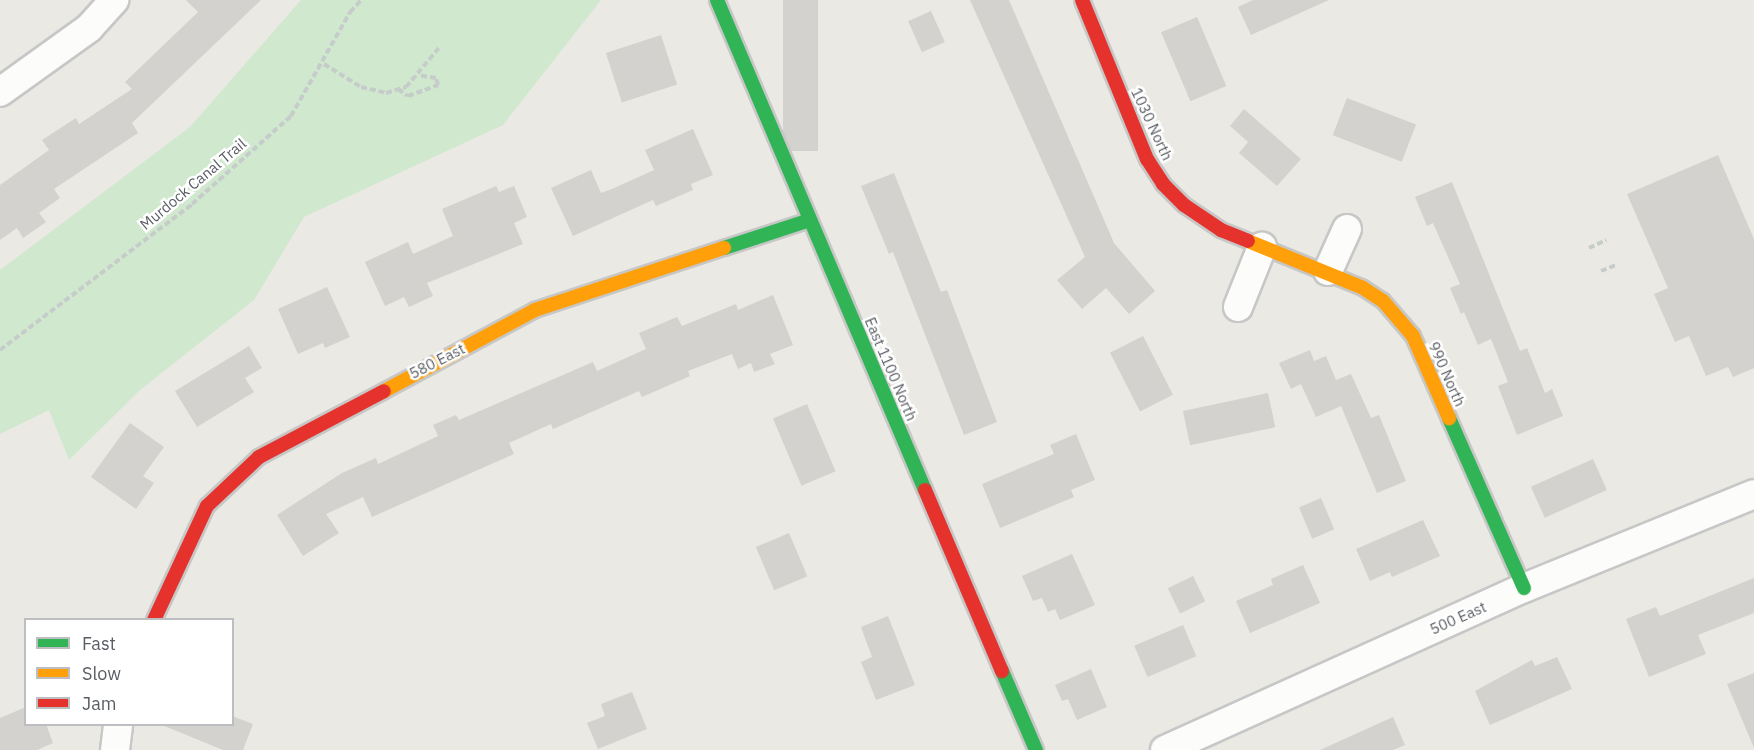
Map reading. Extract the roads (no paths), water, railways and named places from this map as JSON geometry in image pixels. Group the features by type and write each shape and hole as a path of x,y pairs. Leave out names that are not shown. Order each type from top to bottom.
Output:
{"street":[{"path":"0,92 89,28 114,0"},
{"name":"East 1100 North","path":"717,0 1036,750"},
{"name":"1030 North","path":"1085,1 1137,137 1163,184 1204,220 1262,247"},
{"name":"580 East","path":"155,618 207,506 259,457 535,310 810,220"},
{"path":"1328,271 1347,229"},
{"path":"1238,307 1262,247"},
{"name":"990 North","path":"1262,247 1328,271 1383,301 1413,336 1524,588"},
{"name":"500 East","path":"1165,750 1524,588 1754,494"},
{"path":"115,750 118,726"}]}
